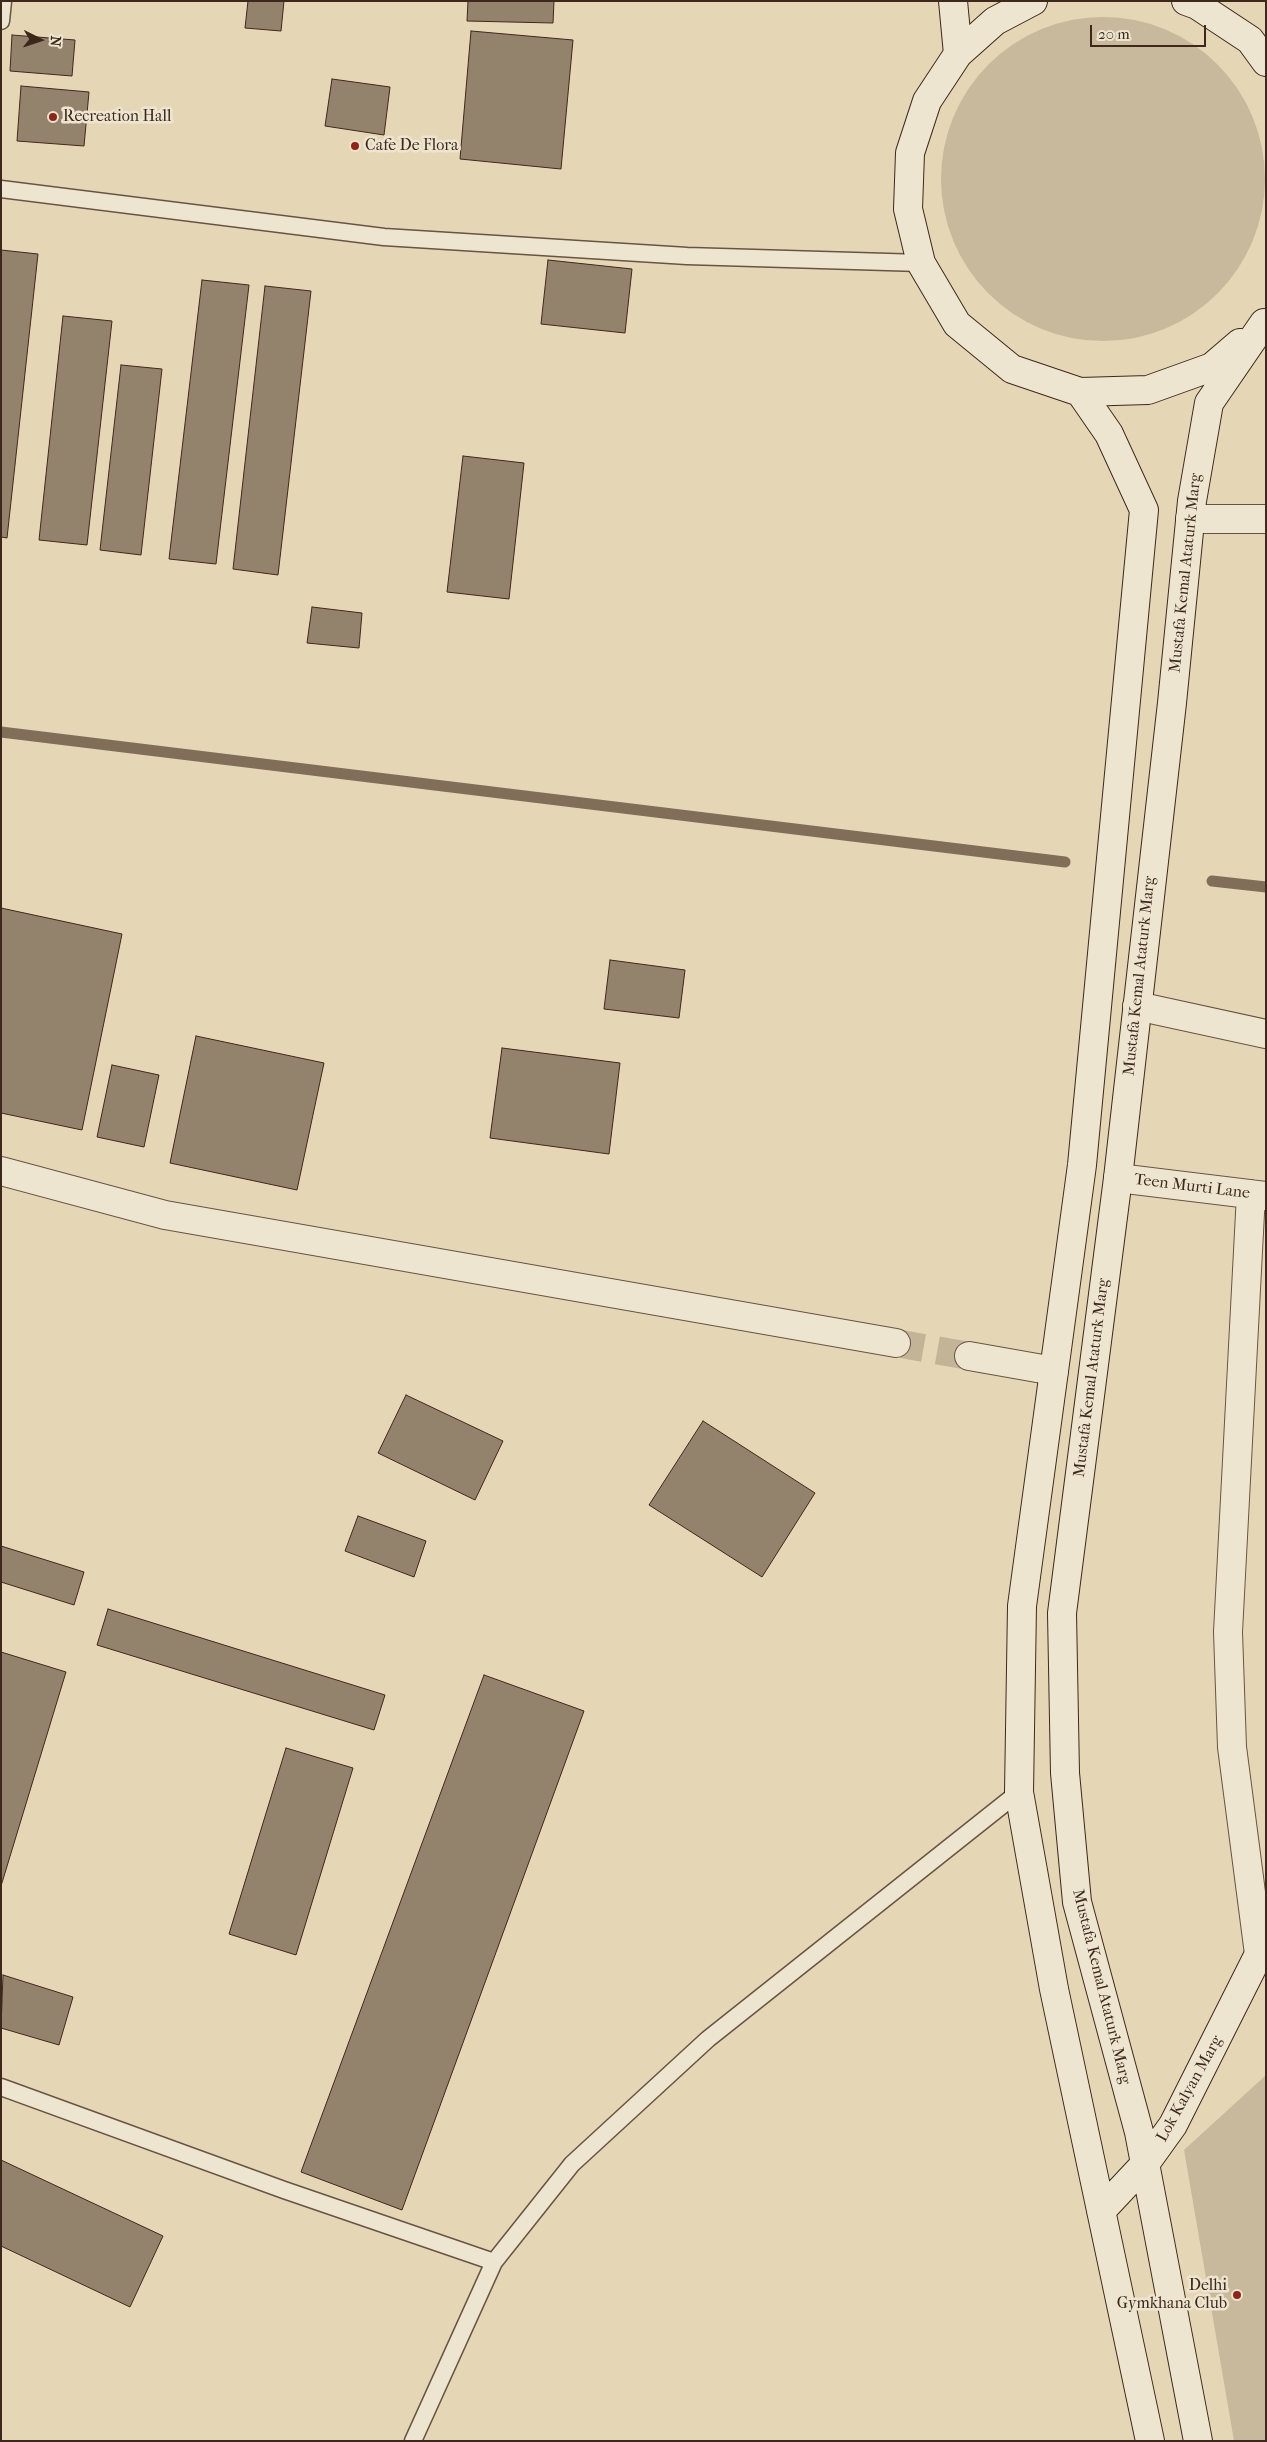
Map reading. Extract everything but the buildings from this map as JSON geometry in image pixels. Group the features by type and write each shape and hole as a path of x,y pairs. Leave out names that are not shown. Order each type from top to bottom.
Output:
{"main road":[{"path":"954,1 958,54"},
{"path":"1033,1 995,21 958,54 927,100 910,153 908,209 921,263 957,324 1012,369 1080,392 1148,390 1212,367 1265,322"},
{"path":"1186,1 1197,4 1250,40 1266,62"},
{"name":"Mustafa Kemal Ataturk Marg","path":"1198,2441 1139,2132 1077,1902 1065,1773 1062,1613 1118,1178 1172,703 1190,519 1209,403 1265,322"},
{"path":"1080,392 1109,434 1144,510 1082,1165 1022,1606 1019,1792 1054,1989 1150,2441"},
{"path":"1190,519 1266,519"},
{"path":"1137,1006 1266,1034"},
{"path":"1,1172 165,1215 896,1343"},
{"name":"Teen Murti Lane","path":"1118,1178 1258,1195"},
{"path":"1258,1195 1228,1632 1232,1747 1263,1955"},
{"path":"969,1356 1054,1371"},
{"name":"Lok Kalyan Marg","path":"1101,2211 1145,2164 1173,2125 1263,1955"}],"lane":[{"path":"1,21 3,1"},
{"path":"1,189 384,237 687,256 921,263"},
{"path":"412,2441 494,2262 572,2164 708,2039 1019,1792"},
{"path":"1,2087 284,2190 494,2262"}],"shaded area":[{"path":"1103,17 1135,20 1165,29 1193,44 1228,76 1238,89 1253,117 1262,147 1265,179 1262,211 1253,241 1238,269 1206,304 1193,314 1165,329 1135,338 1103,341 1071,338 1041,329 1013,314 978,282 968,269 953,241 944,211 941,179 944,147 953,117 968,89 1000,54 1013,44 1041,29 1071,20"},
{"name":"Delhi Gymkhana Club","path":"1266,2075 1266,2441 1234,2441 1184,2150"}],"waterway":[{"path":"1,732 1065,862"},
{"path":"1212,881 1266,887"}],"tunnel":[{"path":"896,1343 969,1356"}],"place":[{"name":"Recreation Hall","path":"53,117"},
{"name":"Cafe De Flora","path":"355,146"},
{"name":"Delhi Gymkhana Club","path":"1237,2295"}]}
